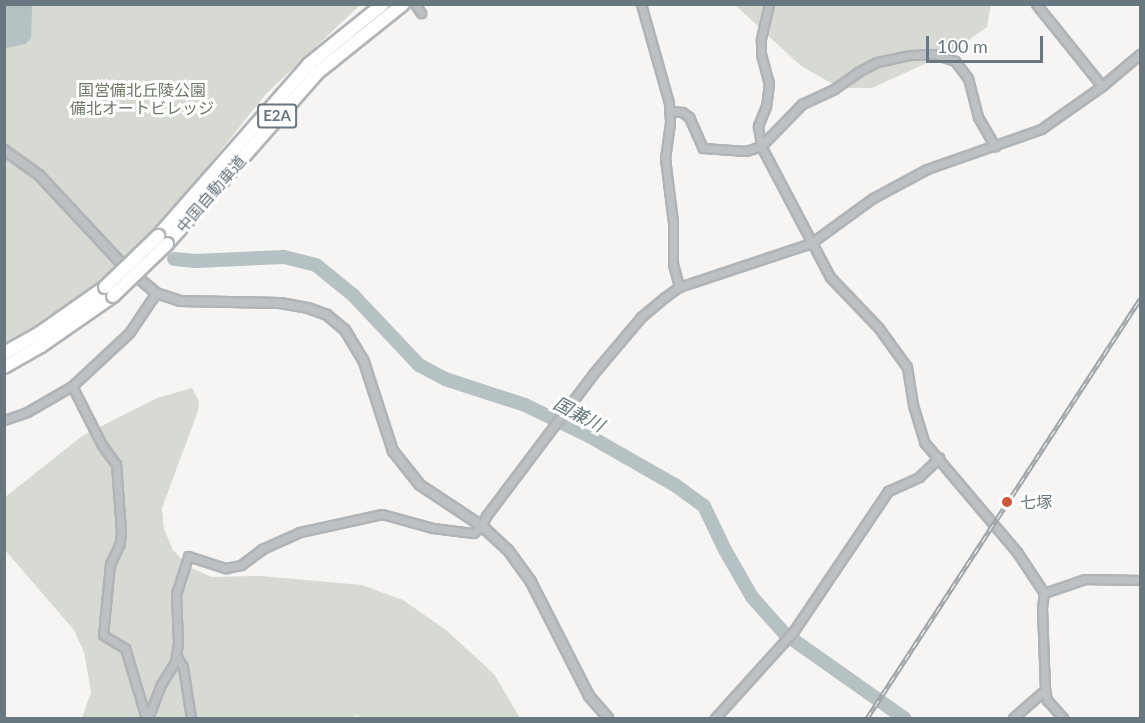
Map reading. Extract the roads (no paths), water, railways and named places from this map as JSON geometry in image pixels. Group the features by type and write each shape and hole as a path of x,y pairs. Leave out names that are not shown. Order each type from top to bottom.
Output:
{"highway":[{"name":"中国自動車道","path":"163,240 309,64 383,4"},
{"name":"中国自動車道","path":"4,367 41,346 109,292 163,240 317,73 403,4"},
{"name":"中国自動車道","path":"4,353 109,292"}],"street":[{"path":"415,4 421,13"},
{"path":"641,4 670,111 665,158 674,222 673,264 679,287"},
{"path":"769,4 761,40 761,54 769,83 766,106 758,126 761,146 830,277 900,354 907,367 913,405 924,442 1017,552 1044,593 1042,608 1045,690 1047,700 1063,718"},
{"path":"1036,4 1102,86"},
{"path":"670,111 682,112 689,117 703,148 746,151 761,146 802,104 834,89 858,72 877,62 923,54 947,57 955,61 968,78 978,117 994,146"},
{"path":"147,718 176,655 178,642 176,594 188,555 226,568 241,565 262,549 300,532 382,514 433,528 473,533 482,526 486,516 624,337 641,317 679,287 811,243 873,198 927,169 1041,129 1102,86 1140,54"},
{"path":"4,150 39,175 120,262 156,293 180,301 280,303 308,308 327,315 345,330 357,348 372,383 393,451 407,470 437,498 482,526 508,550 531,582 590,696 608,718"},
{"path":"4,420 27,412 72,386 129,333 156,293"},
{"path":"72,386 102,445 116,464 120,537 110,564 104,636 125,648 147,718"},
{"path":"715,718 793,632 888,491 919,477 939,458"},
{"path":"1044,593 1085,579 1140,580"},
{"path":"176,655 183,667 191,718"},
{"path":"1013,718 1045,690"}],"waterway":[{"name":"国兼川","path":"174,259 196,261 284,257 316,265 353,295 419,365 445,379 525,405 589,436 675,485 704,506 725,550 752,597 785,634 904,718"}],"railway":[{"path":"867,718 1140,299"}],"place":[{"name":"七塚","path":"1007,502"}],"park label":[{"name":"国営備北丘陵公園 備北オートビレッジ","path":"142,99"}]}
